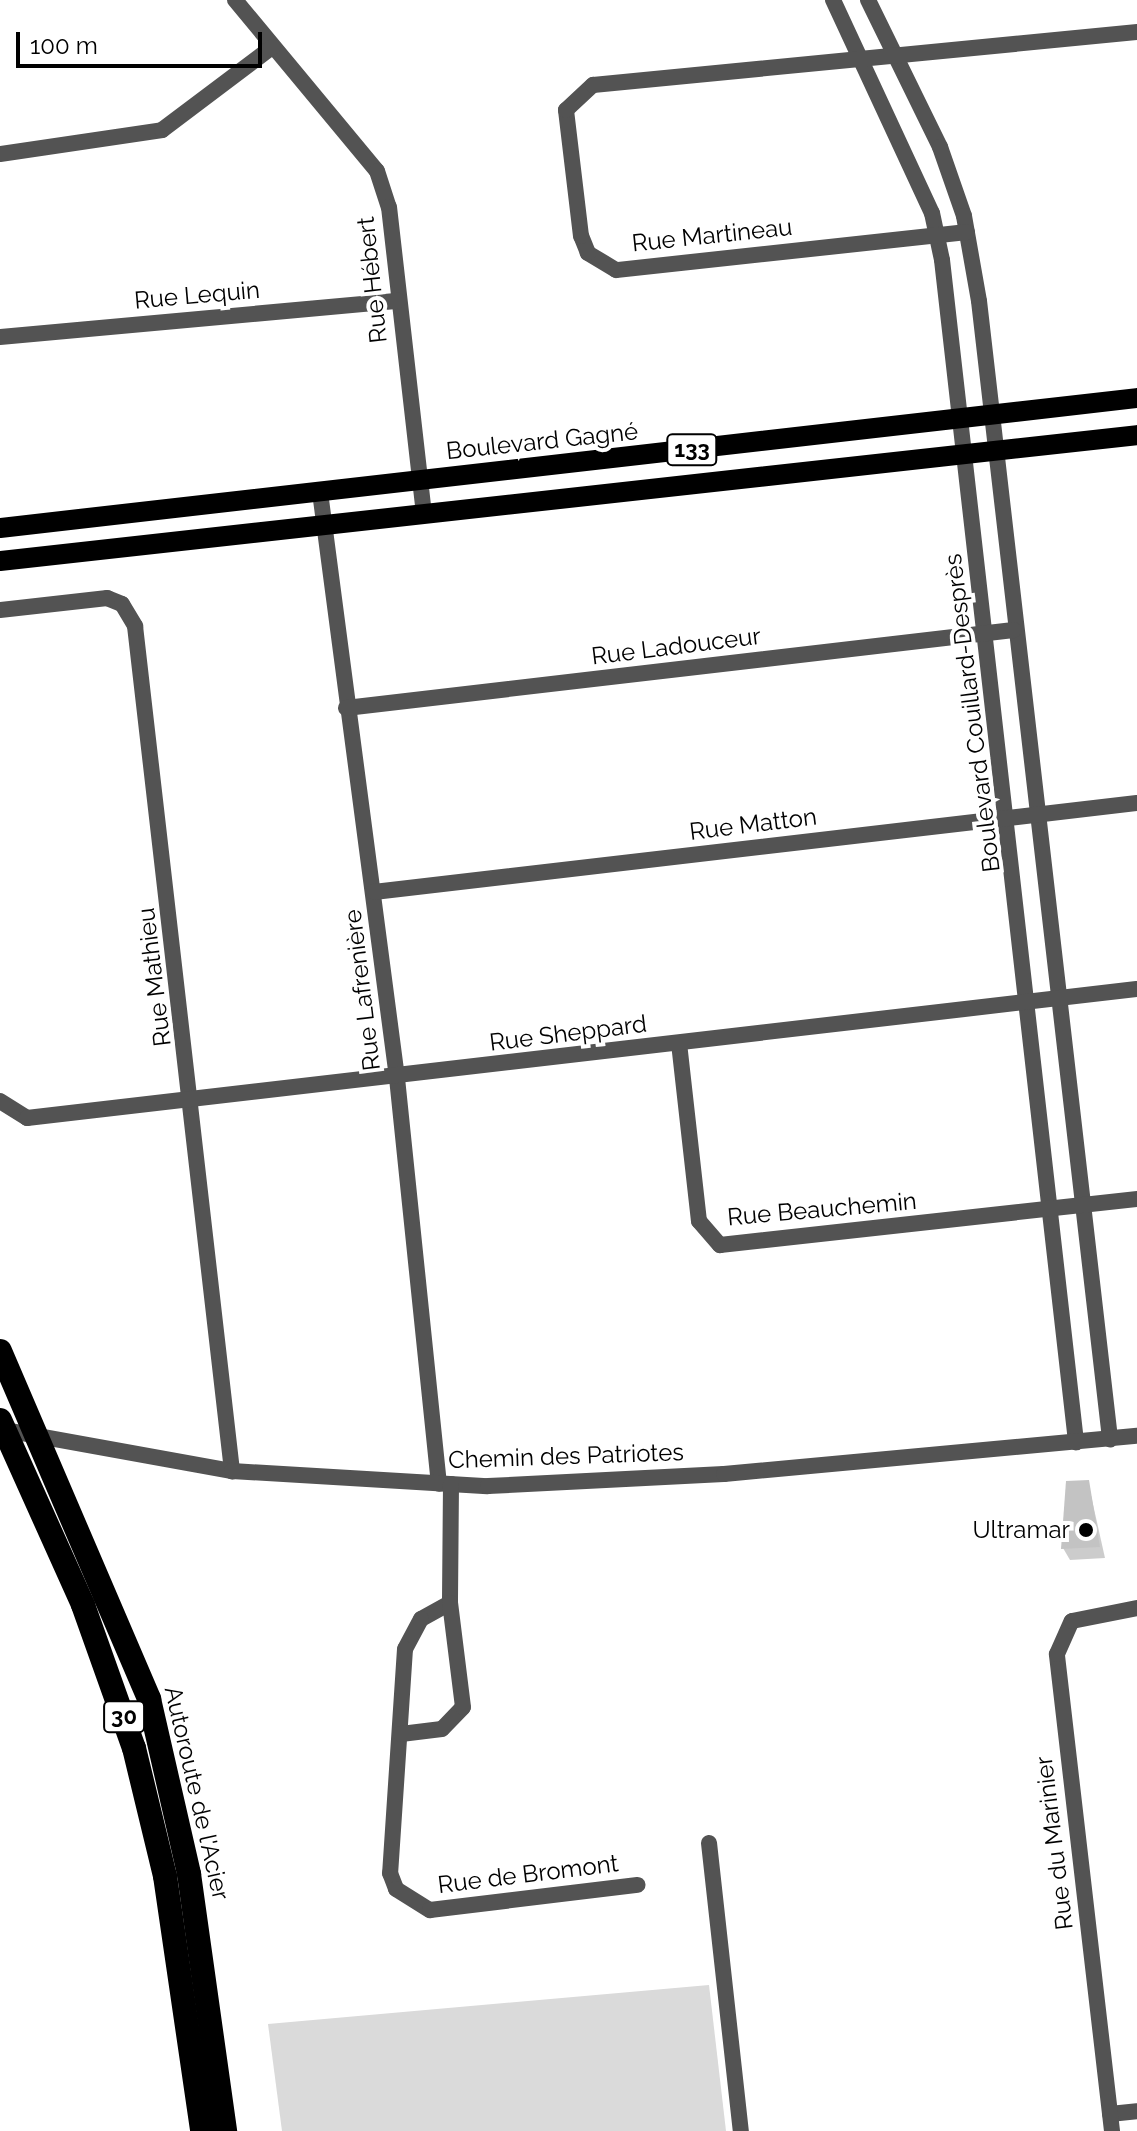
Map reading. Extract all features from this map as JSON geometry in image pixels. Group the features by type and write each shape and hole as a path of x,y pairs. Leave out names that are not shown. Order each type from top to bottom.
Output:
{"highway":[{"name":"Autoroute de l'Acier","path":"0,1351 64,1489 149,1699 191,1963 225,2131"},
{"name":"Autoroute de l'Acier","path":"0,1420 29,1482 122,1710 191,1963 202,2131"}],"main road":[{"name":"Boulevard Gagné","path":"0,528 1137,398"},
{"name":"133","path":"0,561 424,512 997,455 1137,435"}],"street":[{"name":"Rue Hébert","path":"235,0 377,171 389,207 424,512"},
{"name":"Boulevard Couillard-Desprès","path":"833,0 864,55 937,236 964,419 985,634 1009,819 1076,1442"},
{"name":"Boulevard Couillard-Desprès","path":"868,0 900,58 940,147 967,232 993,416 1013,630 1060,999 1110,1439"},
{"name":"Rue Martineau","path":"967,232 616,270 588,253 581,236 566,110 580,90 864,55 900,58 1137,32"},
{"path":"0,154 162,130 272,47"},
{"name":"Rue Lequin","path":"0,337 398,301"},
{"name":"Rue Lafrenière","path":"320,492 346,708 374,892 445,1484"},
{"name":"Rue Mathieu","path":"0,610 107,598 122,604 135,626 193,1100 232,1471"},
{"name":"Rue Ladouceur","path":"346,708 1013,630"},
{"name":"Rue Matton","path":"374,892 1137,803"},
{"name":"Rue Sheppard","path":"3,1106 27,1118 397,1078 1137,989"},
{"name":"Rue Beauchemin","path":"679,1043 699,1221 720,1245 1137,1199"},
{"name":"Chemin des Patriotes","path":"0,1429 232,1471 445,1484 677,1477 1137,1436"},
{"path":"401,1734 442,1729 463,1707 450,1603 445,1484"},
{"name":"Rue de Bromont","path":"450,1603 410,1633 390,1873 406,1900 430,1910 638,1885"},
{"name":"Rue du Marinier","path":"1111,2122 1057,1654 1072,1621 1137,1608"},
{"path":"709,1843 741,2131"},
{"path":"1111,2122 1137,2111"}],"shaded area":[{"path":"709,1985 726,2131 282,2131 268,2024"}],"building":[{"path":"1089,1480 1100,1547 1061,1549 1066,1481"}],"place":[{"name":"Ultramar","path":"1086,1530"}]}
